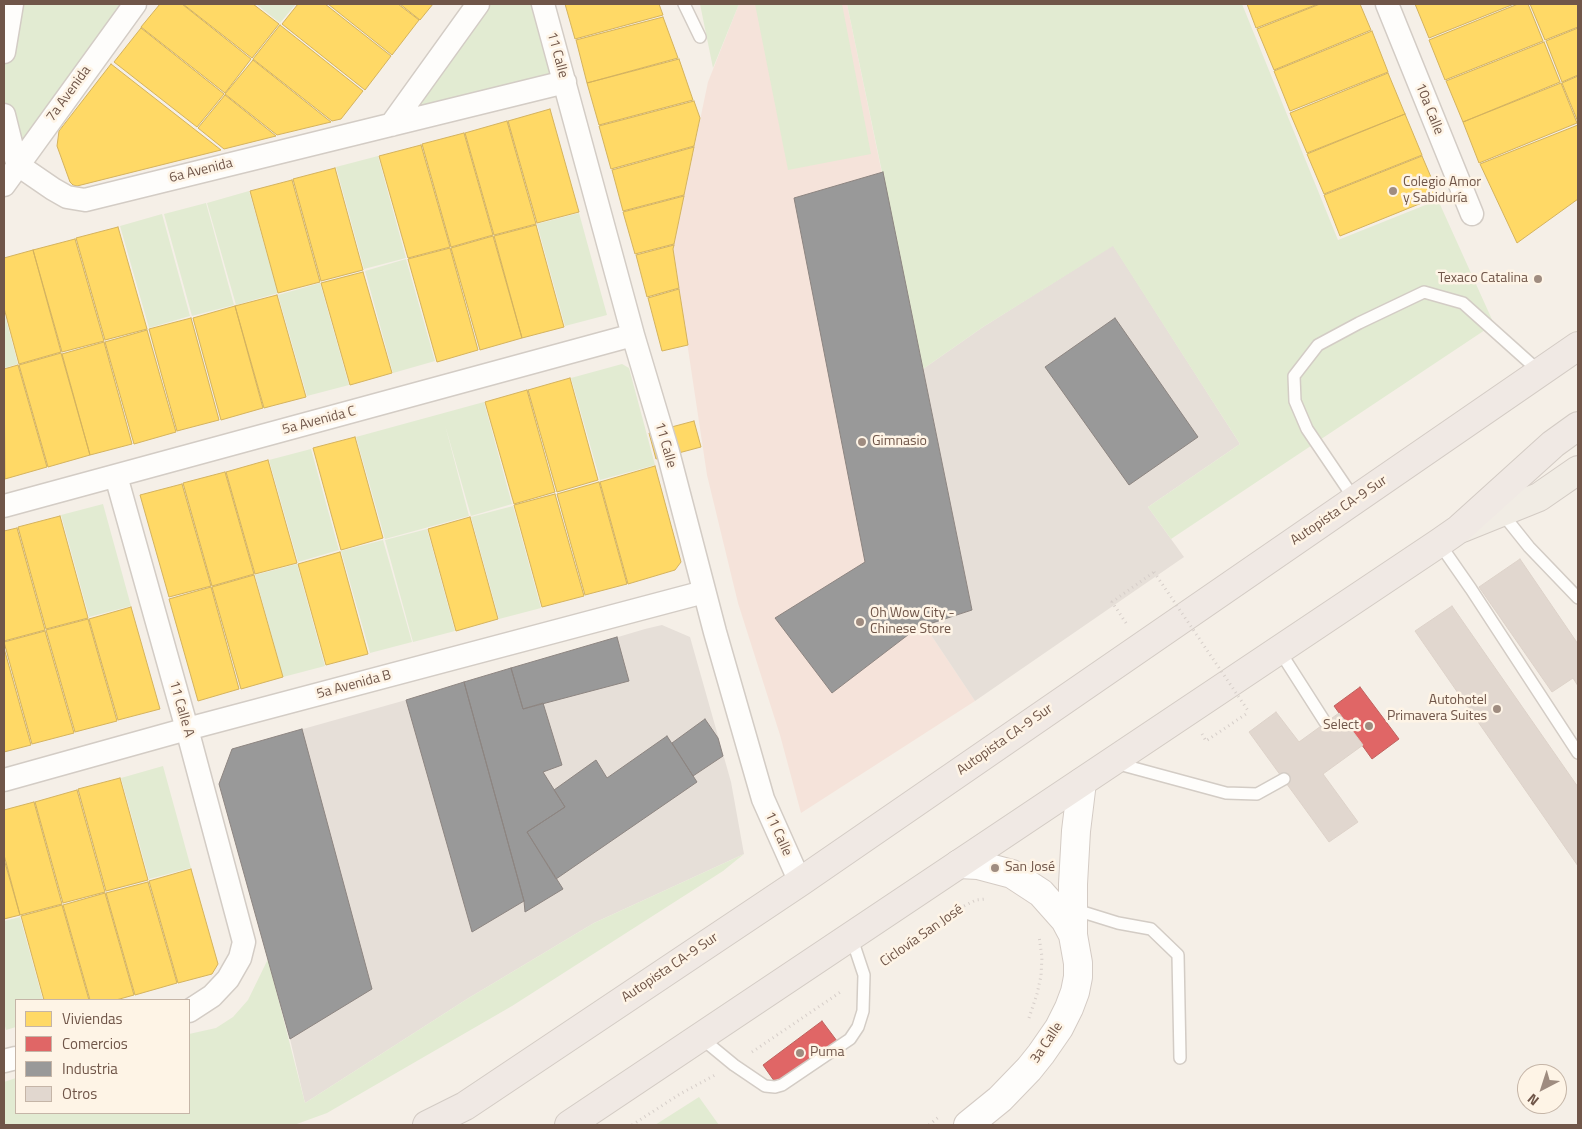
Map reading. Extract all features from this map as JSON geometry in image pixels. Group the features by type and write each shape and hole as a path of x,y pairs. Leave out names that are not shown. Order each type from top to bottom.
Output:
{"highway":[{"name":"Autopista CA-9 Sur","path":"427,1125 465,1106 800,882 1578,346"},
{"path":"569,1125 1449,536 1553,444 1578,426"}],"main road":[{"path":"1449,536 1539,497 1578,470"},
{"name":"3a Calle","path":"968,1125 1000,1099 1029,1069 1062,1022 1076,992 1078,963 1073,935 1073,909 1076,831 1082,782"},
{"name":"3a Calle","path":"959,864 995,868 1027,882 1054,906 1065,920 1073,935"}],"street":[{"path":"4,52 12,4"},
{"name":"7a Avenida","path":"4,185 11,151 135,4"},
{"path":"392,125 478,4"},
{"name":"11 Calle","path":"543,4 633,335 668,452 704,592 763,799 800,882"},
{"name":"10a Calle","path":"1387,4 1472,214"},
{"name":"6a Avenida","path":"11,151 52,190 68,197 85,200 565,82"},
{"path":"4,115 11,151"},
{"name":"5a Avenida C","path":"4,506 633,335"},
{"name":"11 Calle A","path":"116,476 244,942 240,958 228,979 212,996 190,1010"},
{"name":"5a Avenida B","path":"4,780 187,729 704,592"}],"lane":[{"path":"684,4 700,37"},
{"path":"1355,500 1307,429 1295,400 1294,376 1318,345 1424,292 1463,303 1540,372"},
{"path":"1502,512 1529,547 1578,598"},
{"path":"1449,536 1471,589 1578,753"},
{"path":"1279,650 1326,722"},
{"path":"1111,762 1226,793 1257,794 1284,779"},
{"path":"1073,909 1118,923 1151,929 1178,956 1180,1058"},
{"path":"700,1037 734,1065 765,1086 775,1087 782,1085 850,1039 858,1028 863,1011 864,975 851,936"}],"path":[{"path":"1112,602 1154,572 1249,712 1206,741"},
{"name":"Ciclovía San José","path":"632,1125 680,1094 734,1065 962,907 976,900 989,899"},
{"path":"1028,1019 1041,976 1042,957 1037,930"},
{"path":"929,1125 943,1114"}],"shaded area":[{"path":"739,4 847,4 972,610 925,626 975,701 801,813 780,735 738,603 707,475 673,249 708,82"},
{"path":"1113,245 1240,444 1148,507 1184,557 975,701 925,626 972,610 923,369 983,327"},
{"path":"662,625 690,637 731,782 744,854 594,923 467,999 305,1103 290,1039 219,784 232,749"}],"green space":[{"path":"12,4 133,4 4,172 4,52"},
{"path":"256,4 296,4 280,23"},
{"path":"478,4 543,4 565,82 391,125"},
{"path":"700,4 739,4 713,68"},
{"path":"755,4 842,4 871,154 788,170"},
{"path":"847,4 1242,4 1338,240 1438,200 1494,324 1171,539 1148,507 1240,444 1113,246 983,327 923,369"},
{"path":"378,156 406,258 364,269 336,167"},
{"path":"249,191 278,293 236,305 207,203"},
{"path":"206,203 234,305 192,316 164,214"},
{"path":"579,213 607,315 565,326 537,224"},
{"path":"162,214 190,316 149,328 120,226"},
{"path":"406,259 435,361 393,373 365,271"},
{"path":"320,283 349,385 307,396 278,295"},
{"path":"4,312 18,364 4,368"},
{"path":"622,364 629,368 655,465 600,480 571,378"},
{"path":"484,402 512,504 471,516 445,425 469,516 385,539 356,437"},
{"path":"311,449 339,550 298,562 269,460"},
{"path":"103,504 131,606 89,617 61,515"},
{"path":"513,506 541,608 499,619 471,517"},
{"path":"427,529 455,631 413,642 385,540"},
{"path":"383,540 412,642 370,653 341,551"},
{"path":"297,564 325,666 283,677 255,575"},
{"path":"163,766 191,868 149,879 121,778"},
{"path":"744,854 723,871 512,1006 327,1113 294,1125 4,1125 4,1082 15,1078 15,1114 190,1114 190,1034 216,1028 233,1017 248,1000 268,959 305,1103 467,999 594,923"},
{"path":"20,917 43,999 15,999 15,1027 6,1030 4,1022 4,921"},
{"path":"699,1097 719,1125 655,1125"}],"building: Viviendas":[{"path":"160,4 182,4 251,59 225,93 141,27"},
{"path":"183,4 253,4 279,24 252,58"},
{"path":"298,4 325,4 391,56 365,90 282,24"},
{"path":"328,4 398,4 419,20 392,55"},
{"path":"400,4 433,4 420,20"},
{"path":"565,4 659,4 663,15 575,39"},
{"path":"1247,4 1318,4 1256,28"},
{"path":"1320,4 1360,4 1371,30 1274,70 1257,29"},
{"path":"1415,4 1514,4 1429,38"},
{"path":"1518,4 1528,4 1543,41 1445,80 1429,40"},
{"path":"1530,4 1578,4 1578,27 1545,40"},
{"path":"663,17 678,58 587,83 576,40"},
{"path":"280,25 363,91 341,119 332,121 253,59"},
{"path":"141,28 224,94 197,127 114,62"},
{"path":"1578,28 1578,75 1562,82 1546,41"},
{"path":"1372,31 1388,72 1290,111 1274,71"},
{"path":"1544,42 1560,82 1463,122 1446,81"},
{"path":"679,59 693,100 599,125 587,83"},
{"path":"253,60 331,122 277,135 225,94"},
{"path":"111,64 221,150 77,186 73,185 70,182 57,146 59,131"},
{"path":"1388,73 1405,114 1307,153 1290,113"},
{"path":"1578,76 1578,122 1562,83"},
{"path":"1561,83 1577,123 1479,163 1463,122"},
{"path":"225,95 276,136 224,149 198,128"},
{"path":"694,101 700,118 694,146 611,169 599,126"},
{"path":"550,109 579,212 537,223 508,121"},
{"path":"1405,114 1422,155 1324,194 1307,154"},
{"path":"507,121 536,224 494,235 465,133"},
{"path":"1578,125 1578,199 1517,243 1480,164"},
{"path":"464,133 493,235 451,247 422,144"},
{"path":"421,145 450,247 408,258 379,156"},
{"path":"694,147 684,195 623,211 612,170"},
{"path":"1422,156 1439,196 1340,236 1324,195"},
{"path":"335,168 363,270 321,281 293,179"},
{"path":"292,180 320,282 278,293 250,191"},
{"path":"684,196 674,244 635,254 623,212"},
{"path":"536,225 564,327 522,338 494,236"},
{"path":"118,227 147,329 105,340 76,238"},
{"path":"493,236 522,338 480,350 451,248"},
{"path":"75,239 104,341 62,352 33,250"},
{"path":"674,245 679,288 647,297 636,255"},
{"path":"450,248 478,350 437,362 408,259"},
{"path":"33,250 61,352 19,364 4,308 4,258"},
{"path":"363,272 392,373 350,385 321,283"},
{"path":"679,289 688,345 662,351 648,298"},
{"path":"277,295 306,397 264,408 235,306"},
{"path":"235,306 263,408 221,420 193,318"},
{"path":"191,318 219,420 177,431 149,329"},
{"path":"147,330 176,432 134,444 105,342"},
{"path":"104,342 132,444 90,455 62,354"},
{"path":"61,353 90,455 48,467 19,365"},
{"path":"18,365 47,467 5,479 4,369"},
{"path":"570,378 598,480 557,492 528,390"},
{"path":"527,390 555,492 514,504 485,402"},
{"path":"694,421 701,447 656,459 649,433"},
{"path":"355,437 383,538 341,550 313,448"},
{"path":"268,460 297,563 255,574 226,472"},
{"path":"655,466 681,562 675,570 628,584 600,482"},
{"path":"225,472 254,574 212,586 183,483"},
{"path":"599,482 627,584 585,595 557,494"},
{"path":"182,484 211,586 169,597 140,495"},
{"path":"555,494 584,596 542,607 514,505"},
{"path":"60,516 88,618 46,629 18,527"},
{"path":"470,517 498,619 456,631 428,529"},
{"path":"17,528 45,630 4,641 4,531"},
{"path":"340,552 368,654 326,665 298,564"},
{"path":"254,575 283,677 241,689 212,587"},
{"path":"211,587 239,689 198,701 169,599"},
{"path":"131,607 160,709 118,720 89,619"},
{"path":"88,619 117,721 75,732 46,630"},
{"path":"45,631 74,733 32,744 4,642"},
{"path":"4,648 31,745 4,752"},
{"path":"120,778 148,880 106,891 78,789"},
{"path":"77,790 105,892 63,903 35,802"},
{"path":"34,802 62,904 20,915 4,855 4,810"},
{"path":"4,859 20,915 4,919"},
{"path":"191,869 218,964 212,974 178,983 149,881"},
{"path":"148,882 177,983 135,995 106,893"},
{"path":"105,893 134,995 120,999 90,999 63,905"},
{"path":"62,905 89,999 44,999 21,916"}],"building: Comercios":[{"name":"Select","path":"1360,687 1399,739 1372,759 1334,706"},
{"name":"Puma","path":"822,1021 837,1041 777,1085 763,1065"}],"building: Industria":[{"path":"883,172 972,610 917,628 832,693 775,618 865,562 794,198"},
{"path":"1115,318 1198,437 1129,485 1045,367"},
{"path":"617,637 629,681 523,709 511,668"},
{"path":"511,668 523,709 543,703 562,765 543,772 565,807 527,832 563,889 525,912 524,901 464,682"},
{"path":"464,682 524,901 472,932 406,700"},
{"path":"705,719 718,738 723,756 693,776 672,743"},
{"path":"302,729 372,989 290,1039 219,784 232,749"},
{"path":"667,736 697,782 556,879 527,832 565,807 554,790 596,760 607,778"}],"building: Otros":[{"path":"1520,559 1578,644 1578,686 1573,678 1552,692 1479,587"},
{"name":"Autohotel Primavera Suites","path":"1452,606 1578,787 1578,866 1415,631"},
{"path":"1276,712 1299,742 1339,713 1363,745 1323,774 1358,822 1329,842 1249,732"}],"place":[{"name":"Colegio Amor y Sabiduría","path":"1393,191"},
{"name":"Texaco Catalina","path":"1538,279"},
{"name":"Gimnasio","path":"862,442"},
{"name":"Oh Wow City - Chinese Store","path":"860,622"},
{"name":"Autohotel Primavera Suites","path":"1497,709"},
{"name":"Select","path":"1369,726"},
{"name":"San José","path":"995,868"},
{"name":"Puma","path":"800,1053"}]}
